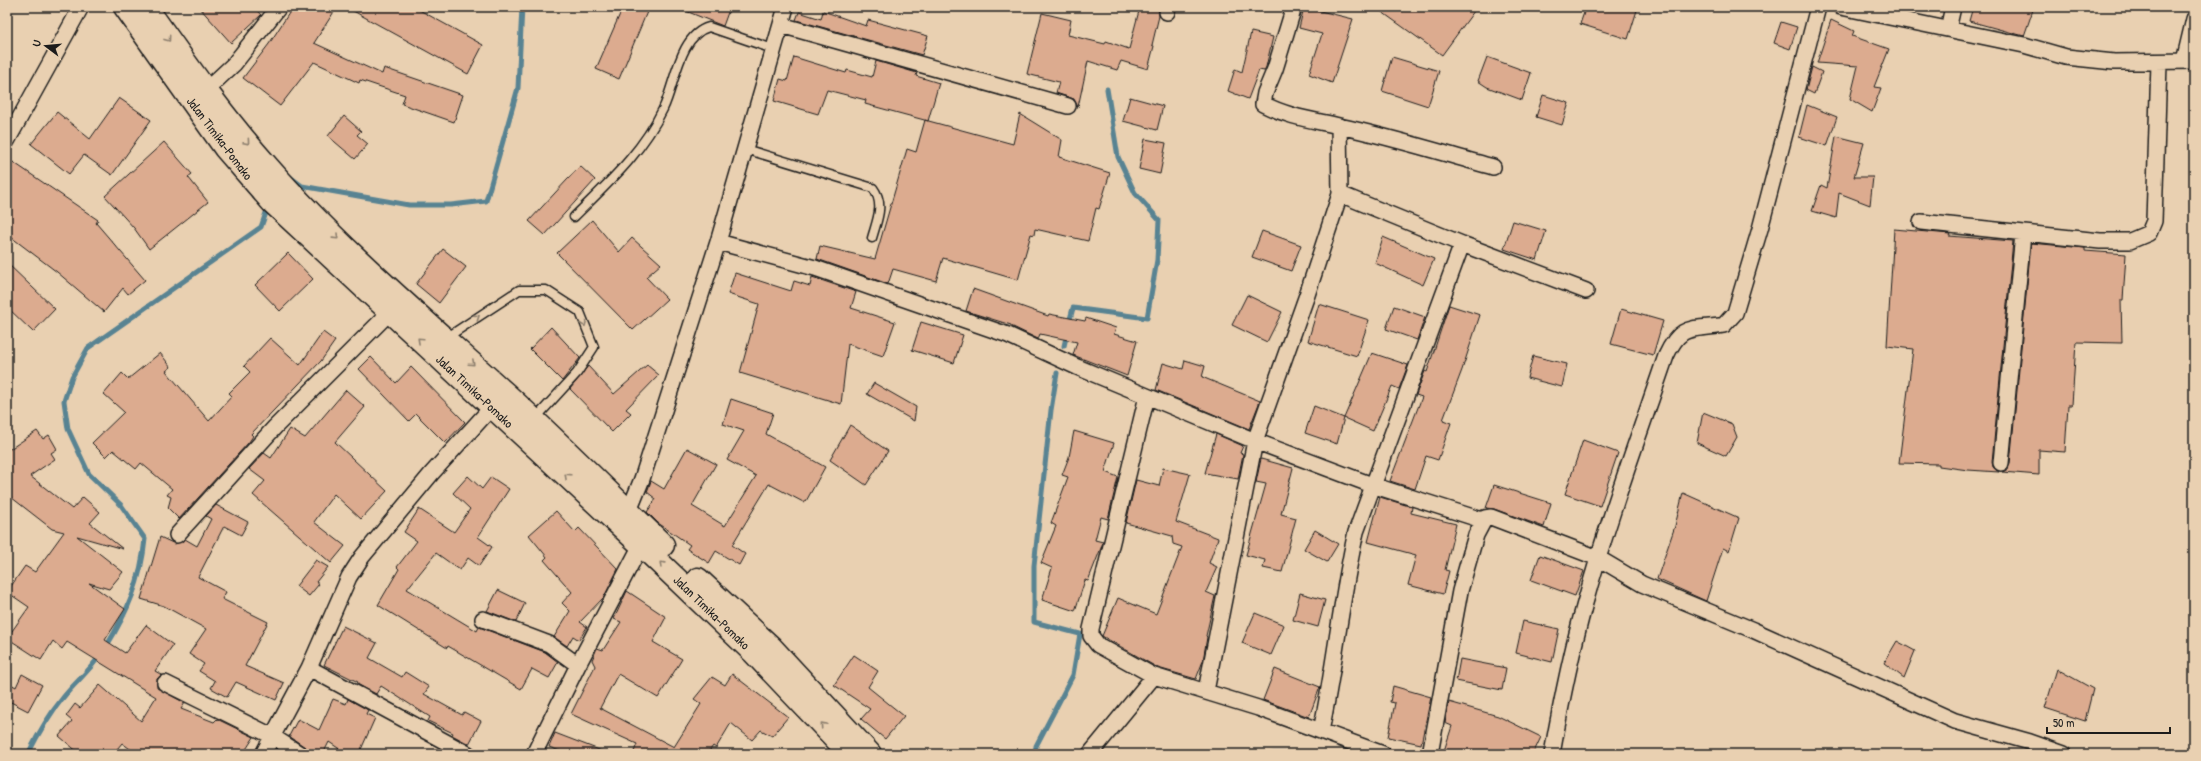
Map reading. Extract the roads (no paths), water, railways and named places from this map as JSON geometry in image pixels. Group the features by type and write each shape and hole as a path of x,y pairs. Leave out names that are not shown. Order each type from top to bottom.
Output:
{"highway":[{"name":"Jalan Timika-Pomako","path":"125,7 225,148 252,181 293,223 641,545 764,663 850,754"},
{"name":"Jalan Timika-Pomako","path":"146,7 205,91 264,163 311,213 534,421 771,647 870,754"}],"street":[{"path":"7,141 81,7"},
{"path":"205,91 234,64 279,7"},
{"path":"629,511 642,480 718,242 786,7"},
{"path":"1294,7 1275,69 1265,93 1263,104 1276,111 1300,119 1339,126 1493,167"},
{"path":"1552,754 1563,690 1598,558 1672,344 1679,335 1689,329 1724,325 1735,313 1760,229 1818,7"},
{"path":"1841,7 2024,45 2066,57 2114,62 2158,63 2189,61 2194,19"},
{"path":"1948,29 1953,7"},
{"path":"781,26 1068,106"},
{"path":"1920,222 2023,234 2114,241 2130,241 2149,233 2154,221 2158,63"},
{"path":"1206,691 1255,441 1307,295 1340,194 1339,126"},
{"path":"1340,194 1462,244 1586,290"},
{"path":"2001,463 2023,234"},
{"path":"718,242 815,268 1008,335 1077,367 1255,441 1372,485 1482,520 1484,518 1491,517 1598,558 1642,584 1746,627 1955,721 2030,742 2064,754"},
{"path":"1321,731 1330,690 1349,564 1356,532 1372,485 1435,321 1462,244"},
{"path":"177,536 275,427 390,312"},
{"path":"1147,396 1091,629 1091,636 1098,645 1154,676 1206,691 1383,754"},
{"path":"263,754 309,668 345,584 362,557 432,473 492,407"},
{"path":"1430,754 1460,591 1482,520"},
{"path":"534,754 578,664 641,545"},
{"path":"482,619 549,644 578,664"},
{"path":"309,668 468,754"},
{"path":"1090,754 1154,676"},
{"path":"165,683 272,736 300,754"}],"lane":[{"path":"574,217 622,170 641,146 663,109 683,53 690,41 702,29 709,27 773,49"},
{"path":"744,149 873,188 879,197 879,214 872,238"},
{"path":"445,339 519,290 546,290 580,312 594,347 577,373 534,421"}],"waterway":[{"path":"290,177 302,186 409,205 451,205 486,201 518,88 522,7"},
{"path":"1069,323 1073,308 1147,318 1157,260 1159,220 1135,193 1118,157 1107,89"},
{"path":"106,647 121,621 137,582 145,539 121,505 89,474 68,429 64,401 72,377 88,348 261,227 267,210"},
{"path":"1064,346 1067,333"},
{"path":"1035,754 1036,746 1073,675 1080,634 1034,622 1034,566 1051,410 1057,373"},
{"path":"28,754 57,705 100,655"},
{"path":"1273,754 1287,754"}]}
